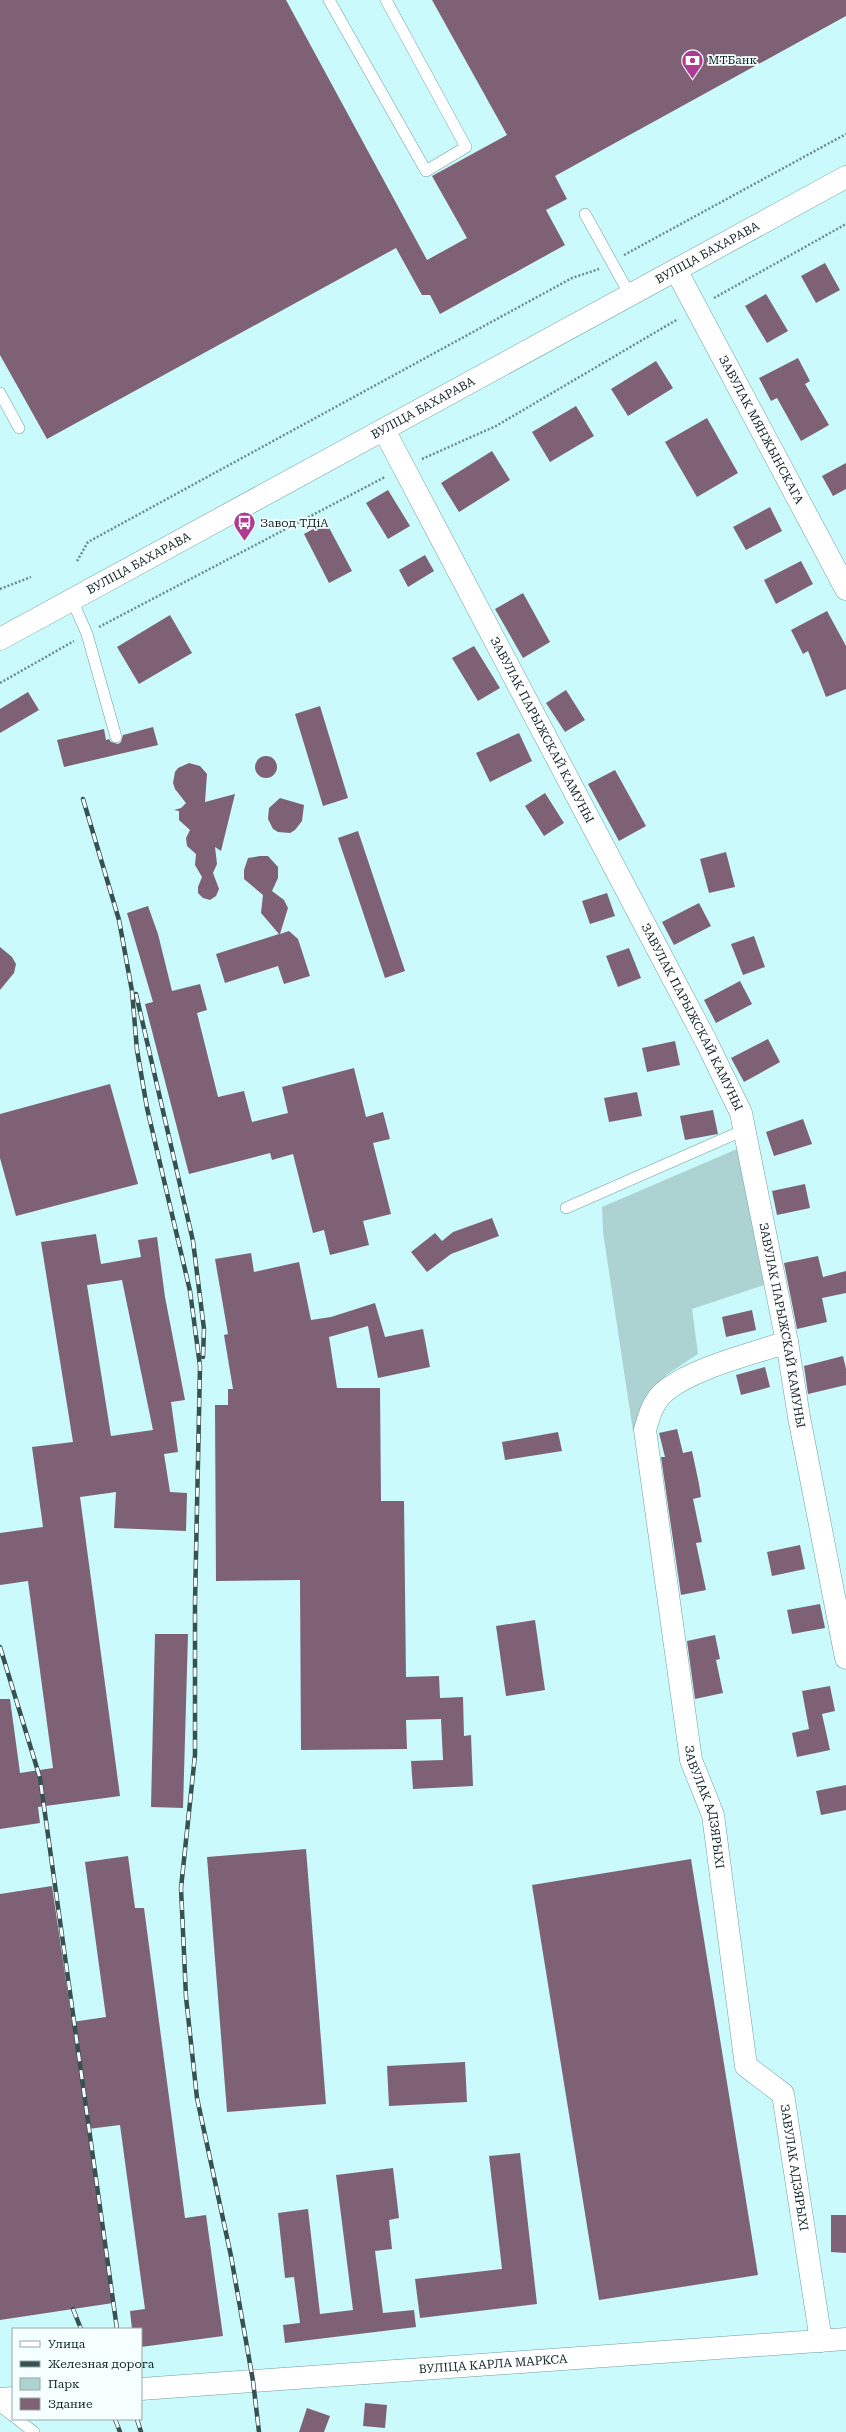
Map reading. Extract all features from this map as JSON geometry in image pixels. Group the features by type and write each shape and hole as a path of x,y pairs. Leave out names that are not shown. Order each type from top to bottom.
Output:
{"street":[{"name":"ВУЛІЦА БАХАРАВА","path":"0,639 107,583 846,177"},
{"name":"ЗАВУЛАК МЯНЖЫНСКАГА","path":"676,270 846,589"},
{"name":"ЗАВУЛАК ПАРЫЖСКАЙ КАМУНЫ","path":"384,430 706,1041 741,1113 787,1342 799,1417 846,1658"},
{"name":"ЗАВУЛАК АДЗЯРЫХІ","path":"787,1342 693,1375 676,1384 662,1395 652,1409 646,1430 691,1760 713,1815 746,2066 783,2094 821,2341"},
{"name":"ВУЛІЦА КАРЛА МАРКСА","path":"142,2389 846,2339"},
{"path":"0,2399 12,2398"}],"lane":[{"path":"329,0 426,171 466,147 386,0"},
{"path":"585,214 630,295"},
{"path":"0,393 19,428"},
{"path":"72,600 87,634 116,737"},
{"path":"566,1208 744,1130"},
{"path":"0,2406 12,2415"},
{"path":"18,2420 34,2432"}],"path":[{"path":"77,561 88,542 572,278 592,272 846,134"},
{"path":"0,683 87,634 404,467 496,426 696,308 846,224"},
{"path":"0,589 30,577"}],"green space":[{"path":"737,1149 764,1285 692,1309 698,1354 666,1375 633,1431 603,1232 602,1207"}],"building":[{"path":"0,0 286,0 427,260 467,238 432,176 507,135 432,0 846,0 846,16 555,176 567,199 546,210 565,245 440,314 430,295 422,295 396,248 47,439 0,355"},
{"path":"825,263 840,290 816,303 801,276"},
{"path":"766,294 788,331 767,343 745,306"},
{"path":"798,358 810,381 805,384 829,425 801,441 777,398 771,401 759,378"},
{"path":"656,361 673,388 628,416 611,389"},
{"path":"576,406 594,436 550,462 532,432"},
{"path":"707,418 738,473 697,497 665,442"},
{"path":"492,451 510,480 459,512 441,483"},
{"path":"846,463 846,489 833,496 822,476"},
{"path":"388,490 410,526 388,539 366,503"},
{"path":"770,507 782,531 746,550 733,527"},
{"path":"326,522 352,571 329,583 304,534"},
{"path":"425,555 434,571 408,587 399,570"},
{"path":"801,561 813,584 776,604 764,580"},
{"path":"523,593 550,642 523,658 495,609"},
{"path":"827,611 846,646 846,689 826,697 808,651 803,654 791,630"},
{"path":"170,615 192,653 139,684 117,647"},
{"path":"474,646 500,688 478,701 452,658"},
{"path":"566,690 585,720 565,732 546,703"},
{"path":"28,692 39,710 0,733 0,709"},
{"path":"320,706 348,798 323,806 295,714"},
{"path":"153,727 158,745 64,767 57,740 104,729 106,740 109,739 111,742 118,744 121,742 123,735"},
{"path":"519,733 532,761 490,782 476,753"},
{"path":"266,756 274,759 277,767 274,775 266,778 258,775 255,767 258,759"},
{"path":"189,763 200,766 207,774 205,802 235,794 221,851 215,847 217,864 213,873 219,889 216,896 210,900 203,898 198,893 198,887 202,877 195,865 196,854 187,846 186,838 190,830 179,820 179,811 174,810 181,808 186,803 175,789 173,783 175,772 178,768"},
{"path":"615,770 646,826 619,841 588,784"},
{"path":"545,793 564,823 544,836 525,806"},
{"path":"280,798 304,805 302,821 295,830 290,833 278,832 273,829 268,819 269,808"},
{"path":"358,831 405,971 385,978 338,838"},
{"path":"726,852 735,887 709,893 700,859"},
{"path":"268,856 278,867 278,878 272,891 284,900 288,908 280,934 289,931 298,939 310,976 284,984 278,966 225,983 216,954 279,934 261,913 263,895 244,879 244,870 248,858"},
{"path":"607,893 615,916 590,924 582,901"},
{"path":"699,903 711,926 674,945 662,922"},
{"path":"148,906 158,934 172,991 200,984 207,1010 197,1013 218,1097 244,1091 252,1122 288,1113 282,1087 354,1068 366,1117 383,1112 390,1139 373,1143 391,1214 363,1221 369,1245 330,1255 324,1230 313,1233 293,1154 272,1160 270,1153 189,1174 145,1004 153,1002 127,913"},
{"path":"754,936 765,967 743,975 731,944"},
{"path":"0,947 12,957 16,964 14,973 0,990"},
{"path":"629,948 641,978 618,987 606,956"},
{"path":"740,981 752,1004 716,1023 704,1000"},
{"path":"768,1039 780,1062 744,1082 731,1058"},
{"path":"675,1041 680,1065 647,1072 642,1048"},
{"path":"110,1084 138,1184 16,1216 0,1158 0,1114"},
{"path":"637,1092 642,1116 609,1122 604,1098"},
{"path":"713,1110 718,1134 685,1140 680,1116"},
{"path":"803,1119 812,1144 774,1156 766,1132"},
{"path":"805,1184 810,1208 777,1215 772,1191"},
{"path":"492,1218 499,1236 451,1254 427,1272 411,1252 435,1233 442,1241 453,1232"},
{"path":"96,1234 101,1264 141,1257 138,1240 157,1237 165,1297 185,1400 171,1402 178,1452 164,1454 170,1492 187,1493 186,1531 114,1528 116,1492 80,1497 120,1796 38,1807 40,1823 0,1829 0,1699 10,1699 20,1773 53,1768 28,1581 0,1585 0,1533 43,1527 32,1447 73,1442 41,1242","holes":["122,1280 153,1430 111,1436 87,1285"]},
{"path":"251,1253 254,1272 299,1262 311,1320 331,1317 375,1303 385,1337 423,1329 430,1367 378,1378 368,1326 329,1337 337,1388 380,1388 381,1501 404,1501 406,1677 439,1676 440,1698 463,1697 464,1736 471,1735 473,1786 413,1789 411,1761 443,1760 441,1719 406,1720 407,1749 301,1750 300,1580 216,1581 215,1405 228,1405 228,1389 233,1389 224,1335 228,1334 215,1259"},
{"path":"818,1256 823,1277 846,1271 846,1293 822,1298 827,1322 797,1329 784,1263"},
{"path":"752,1310 756,1330 726,1337 722,1317"},
{"path":"843,1356 846,1369 846,1385 808,1394 804,1366"},
{"path":"765,1367 770,1387 741,1395 736,1375"},
{"path":"677,1429 683,1453 692,1451 699,1484 701,1497 693,1499 702,1542 696,1543 706,1590 681,1595 661,1457 665,1457 659,1433"},
{"path":"558,1432 562,1451 505,1460 502,1442"},
{"path":"800,1545 805,1569 772,1576 767,1552"},
{"path":"820,1604 825,1628 792,1634 787,1610"},
{"path":"535,1620 545,1690 506,1696 496,1626"},
{"path":"155,1634 188,1634 183,1808 151,1807"},
{"path":"715,1635 720,1659 716,1660 723,1693 695,1699 687,1641"},
{"path":"830,1686 835,1711 822,1714 830,1750 797,1757 792,1733 809,1729 802,1691"},
{"path":"846,1785 846,1810 821,1815 816,1791"},
{"path":"306,1849 326,2104 227,2112 207,1857"},
{"path":"128,1856 135,1908 144,1908 185,2218 206,2215 223,2336 142,2347 142,2328 132,2328 130,2311 145,2309 120,2125 88,2129 113,2303 0,2320 0,1894 52,1886 72,2022 106,2017 85,1862"},
{"path":"691,1859 758,2275 599,2300 532,1885"},
{"path":"465,2062 467,2102 389,2106 387,2066"},
{"path":"520,2153 537,2304 420,2318 415,2279 502,2269 489,2156"},
{"path":"393,2168 399,2218 389,2220 392,2249 375,2251 383,2313 414,2310 416,2327 285,2343 283,2325 300,2323 294,2277 285,2278 278,2213 308,2209 320,2314 353,2310 336,2175"},
{"path":"831,2215 846,2215 846,2253 831,2252"},
{"path":"365,2403 387,2405 385,2428 363,2426"},
{"path":"307,2408 330,2416 324,2432 299,2432"}],"railway":[{"path":"83,799 119,920 132,991 137,1050 147,1108 190,1291 200,1366 195,1603 195,1755 181,1888 186,1997 197,2098 231,2256 253,2381 259,2432"},
{"path":"136,994 193,1241 204,1329 203,1357"},
{"path":"0,1647 40,1778 117,2328"},
{"path":"73,2309 81,2328"},
{"path":"115,2420 120,2432"},
{"path":"137,2420 141,2432"}],"place":[{"name":"МТБанк","path":"692,80"},
{"name":"Завод ТДіА","path":"245,542"}]}
